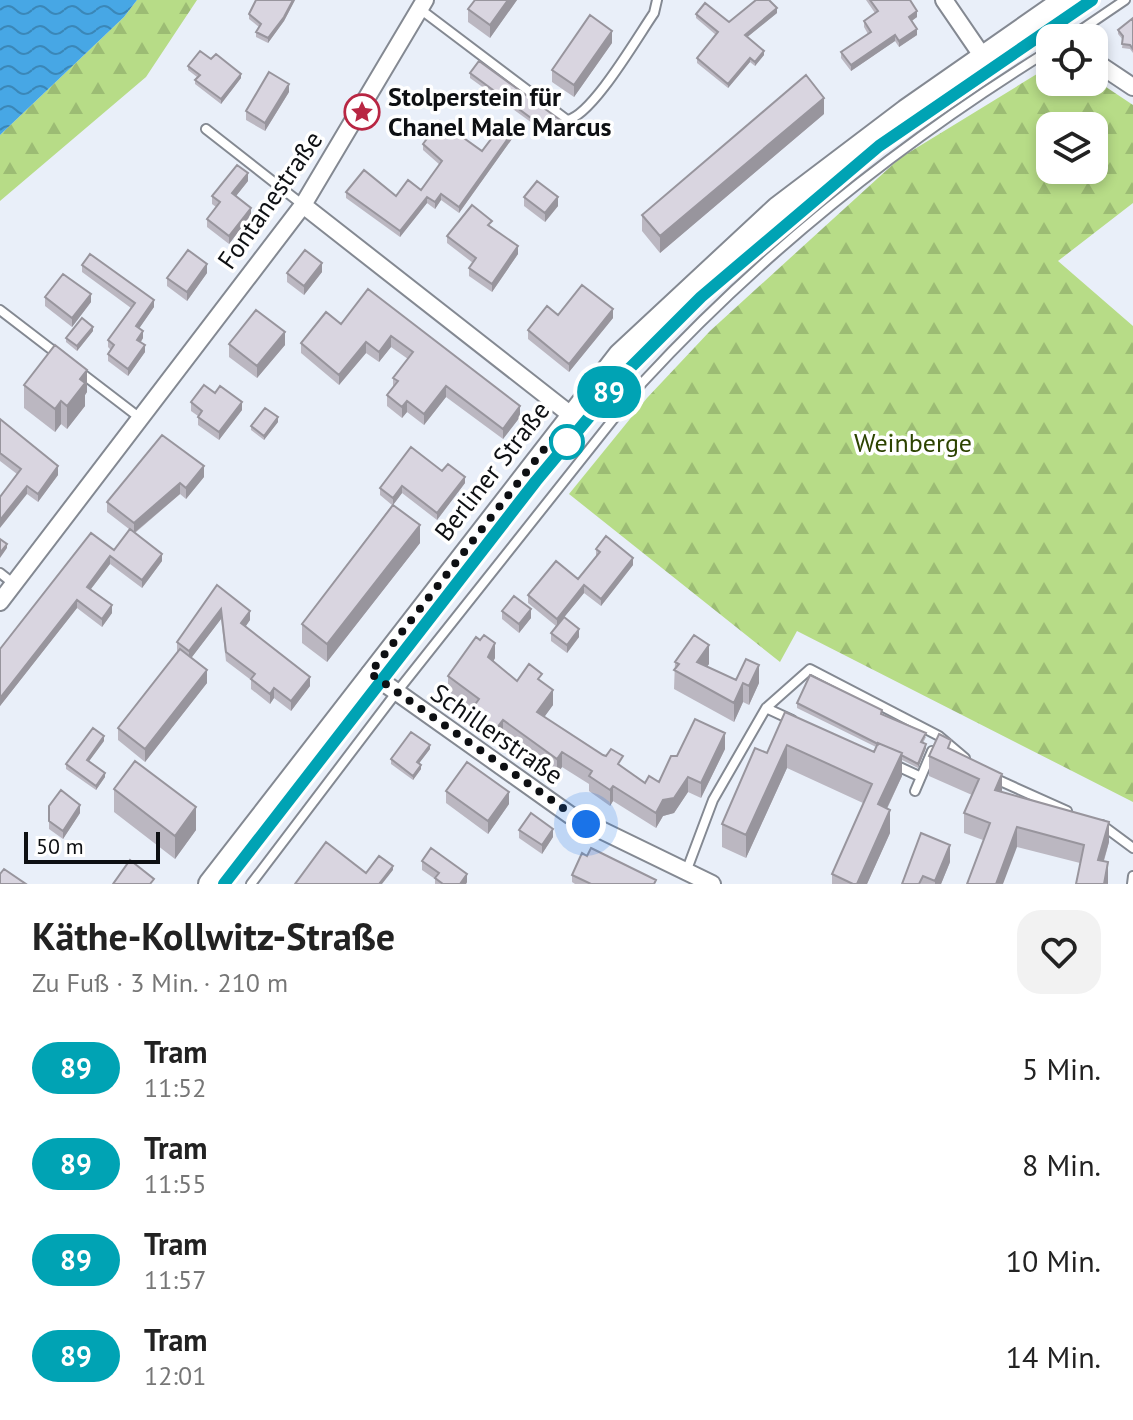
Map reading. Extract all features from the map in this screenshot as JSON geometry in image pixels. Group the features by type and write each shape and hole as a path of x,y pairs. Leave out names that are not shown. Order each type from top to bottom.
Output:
{"street":[{"path":"944,0 983,57"},
{"name":"Berliner Straße","path":"210,884 571,415 640,335 778,208 1065,0"},
{"name":"Fontanestraße","path":"0,602 303,205 423,4"},
{"path":"1108,70 1133,87"},
{"path":"303,205 571,415"},
{"name":"Schillerstraße","path":"370,673 570,815 688,877 712,884"}],"lane":[{"path":"423,4 567,120 577,118 591,103 654,13 657,0"},
{"path":"1090,24 1125,0"},
{"path":"251,884 396,693 642,383 729,296 893,154 1036,59"},
{"path":"206,129 303,205"},
{"path":"0,310 140,418"},
{"path":"0,573 14,584"},
{"path":"688,877 713,800 766,708 810,669 939,736 978,768"},
{"path":"766,708 803,725"},
{"path":"915,791 939,736"},
{"path":"885,761 921,777"},
{"path":"988,774 1005,787 1076,814"},
{"path":"1096,822 1133,848"},
{"path":"1132,884 1133,876"}],"green space":[{"path":"137,0 197,0 146,77 0,201 0,135 124,17"},
{"name":"Weinberge","path":"1036,75 1036,96 1108,96 1108,88 1133,105 1133,203 1058,261 1133,326 1133,802 797,631 780,662 569,494 647,398 710,331 900,158"}],"water":[{"path":"0,0 137,0 124,17 0,135"}],"building":[{"path":"256,0 293,0 268,38 256,32 261,24 249,14"},
{"path":"475,0 508,0 490,25 468,9"},
{"path":"756,0 769,0 777,8 745,35 764,51 755,62 750,58 728,84 697,58 718,32 696,14 705,3 729,22"},
{"path":"870,0 910,0 917,11 909,17 917,29 899,41 895,35 851,65 841,52 871,32 864,21 878,11"},
{"path":"590,15 612,31 574,85 552,70"},
{"path":"1133,18 1133,49 1130,45 1122,44 1123,36 1118,30"},
{"path":"200,51 211,59 216,54 241,74 221,99 195,80 200,75 188,66"},
{"path":"479,61 563,122 554,135 470,73"},
{"path":"269,72 289,84 265,123 246,111"},
{"path":"806,75 824,98 660,236 642,215"},
{"path":"440,121 482,151 504,122 514,130 459,207 441,194 435,202 427,197 400,231 346,192 364,170 396,196 408,180 421,190 442,161 423,144"},
{"path":"237,165 248,173 232,193 251,208 229,236 207,219 220,202 212,196"},
{"path":"537,181 558,197 545,213 524,197"},
{"path":"472,205 492,221 488,225 518,246 492,284 469,268 476,258 447,236"},
{"path":"188,250 207,264 187,292 167,278"},
{"path":"305,250 322,263 304,286 287,273"},
{"path":"90,254 154,300 136,326 143,331 137,340 145,345 128,369 108,354 114,345 108,340 135,303 82,265"},
{"path":"63,274 91,294 72,318 45,297"},
{"path":"582,285 613,309 569,364 528,330 547,306 558,315"},
{"path":"368,289 520,406 503,429 446,386 424,414 407,401 402,407 387,395 398,381 393,378 413,352 391,336 379,352 366,342 339,375 301,343 326,312 341,324"},
{"path":"256,310 285,332 257,366 229,344"},
{"path":"82,318 93,327 77,346 66,338"},
{"path":"55,345 87,370 80,379 85,383 67,406 61,401 55,409 24,385"},
{"path":"204,385 215,393 220,386 242,402 219,432 198,417 202,411 191,402"},
{"path":"265,408 278,417 264,436 251,426"},
{"path":"0,419 58,466 38,494 27,486 0,520 0,497 21,469 0,453"},
{"path":"162,435 204,466 186,488 180,483 134,523 107,502"},
{"path":"411,447 442,471 448,464 465,477 437,513 402,486 393,498 380,488"},
{"path":"393,505 420,525 327,644 302,624"},
{"path":"130,529 162,554 142,580 110,556 87,587 112,605 102,619 77,600 0,698 0,649 91,533 114,550"},
{"path":"606,536 633,558 601,599 584,585 557,619 528,595 556,561 578,579 600,552 596,549"},
{"path":"0,539 7,544 0,553"},
{"path":"217,585 250,611 241,623 310,677 291,701 274,688 270,694 251,679 255,674 226,652 221,609 189,651 177,642"},
{"path":"514,596 531,609 519,624 502,611"},
{"path":"564,617 579,629 567,645 551,633"},
{"path":"484,635 495,643 488,657 517,681 529,664 542,674 538,679 553,690 537,712 603,755 606,756 611,749 623,756 618,764 645,783 649,776 659,782 671,756 677,756 695,719 725,733 701,783 688,777 674,798 663,800 656,813 613,786 610,790 589,776 592,771 562,752 557,759 503,720 496,729 471,710 479,699 448,676 476,637 480,640"},
{"path":"694,635 709,645 697,662 736,680 746,659 759,665 749,686 743,683 734,703 674,670 679,664 675,662"},
{"path":"180,649 207,670 145,749 118,728"},
{"path":"810,675 882,710 881,714 926,733 921,742 926,744 918,764 902,753 797,703"},
{"path":"785,712 874,752 878,743 902,753 878,804 890,810 857,884 832,874 872,784 787,745 746,835 722,824 755,748 767,753"},
{"path":"93,728 104,736 87,760 105,773 96,786 66,764"},
{"path":"411,732 430,745 417,762 421,765 413,776 391,759"},
{"path":"939,734 951,740 948,748 1002,774 995,790 1109,822 1098,860 1108,862 1104,884 1076,884 1084,845 1017,827 996,884 967,884 990,823 964,813 979,779 929,756"},
{"path":"135,761 196,807 175,836 114,789"},
{"path":"467,762 509,792 488,821 446,791"},
{"path":"61,790 80,805 63,831 49,821 49,806"},
{"path":"531,813 553,829 542,845 519,830"},
{"path":"921,833 950,845 935,881 923,876 919,884 902,884"},
{"path":"326,842 366,873 379,856 393,866 379,884 295,884"},
{"path":"431,848 467,874 460,884 443,884 435,878 439,873 422,861"},
{"path":"591,848 656,880 654,884 591,884 572,875 582,853 587,856"},
{"path":"130,860 154,879 150,884 113,884"},
{"path":"4,869 26,884 0,884 0,874"}],"tram line":[{"path":"224,884 567,442 630,368 701,297 879,146 1092,0"},
{"name":"89","path":"224,884 536,481 630,368 701,297 879,146 1092,0"}],"place":[{"name":"Stolperstein für Chanel Male Marcus","path":"362,112"}],"route":[{"path":"567,442 552,439 370,673 586,824"}]}
